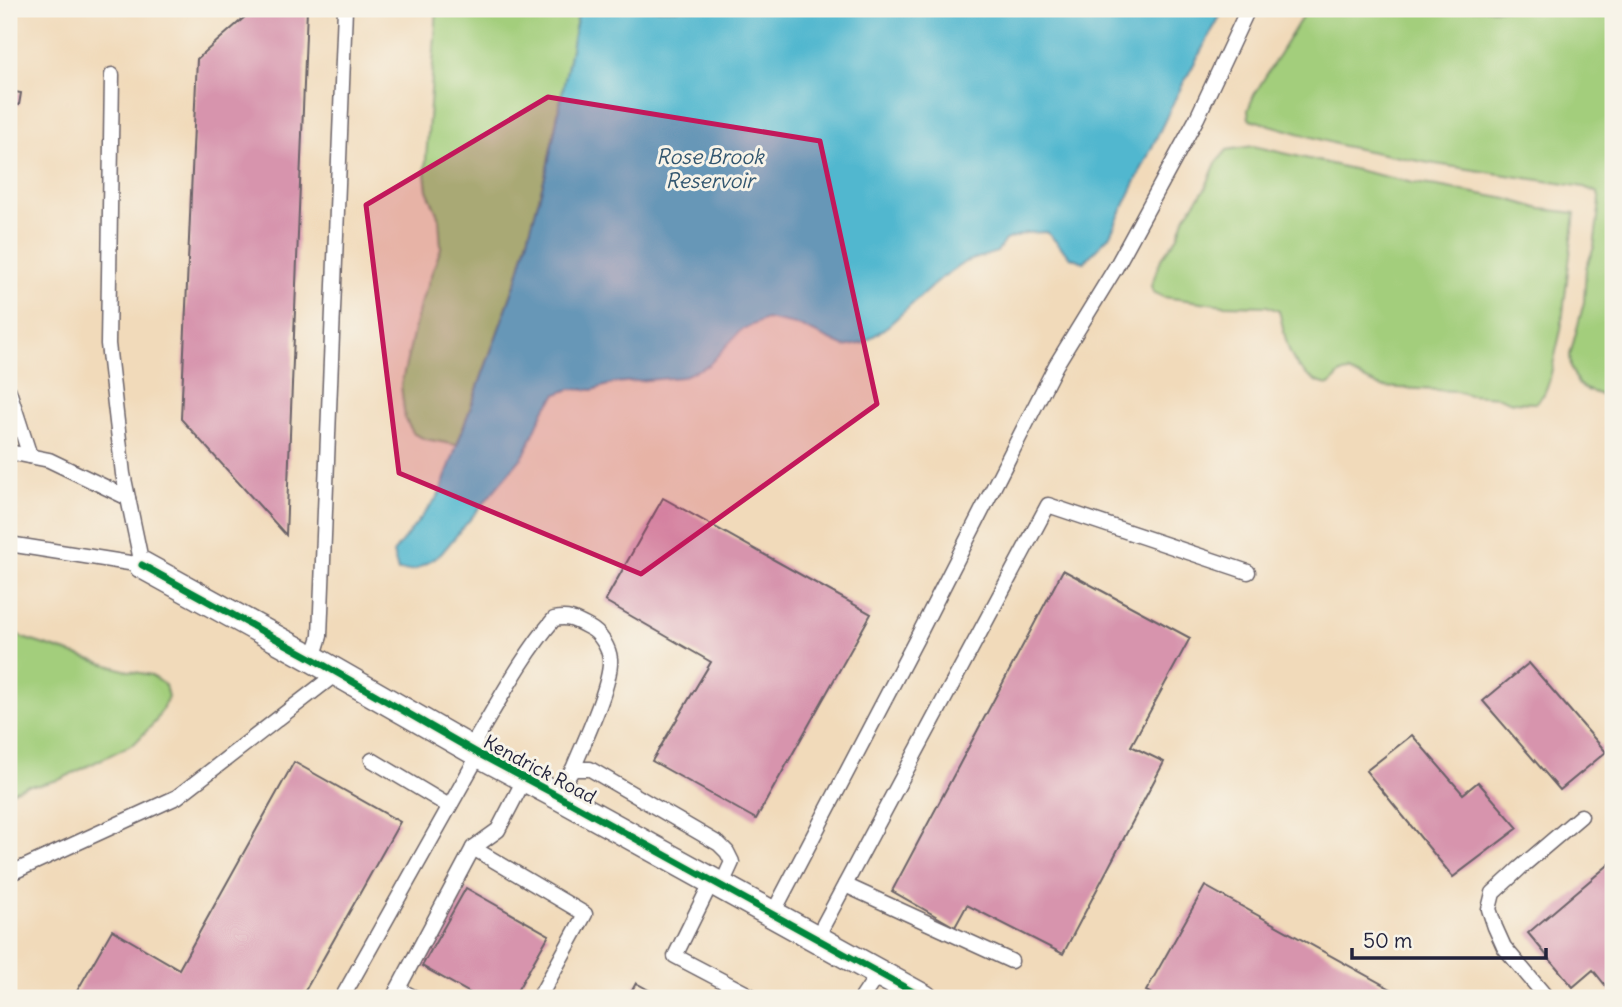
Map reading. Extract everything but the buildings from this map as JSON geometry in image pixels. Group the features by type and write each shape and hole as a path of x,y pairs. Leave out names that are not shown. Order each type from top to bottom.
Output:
{"street":[{"name":"Kendrick Road","path":"142,565 475,752 924,998"}],"lane":[{"path":"313,659 320,636 345,9"},
{"path":"772,915 1056,365 1116,267 1197,118 1248,9"},
{"path":"9,544 142,565 123,474 108,344 112,75"},
{"path":"9,391 30,456"},
{"path":"9,452 49,460 128,498"},
{"path":"816,939 1048,505 1248,572"},
{"path":"342,998 449,806 516,672 554,619 566,617 594,630 605,644 610,660 606,687 560,797"},
{"path":"9,874 177,797 337,673"},
{"path":"372,760 449,806"},
{"path":"573,769 590,769 719,844 727,852 732,862 674,956 755,998"},
{"path":"415,998 395,994 473,848 498,830 524,778"},
{"path":"1548,998 1504,947 1489,909 1493,893 1581,816"},
{"path":"473,848 585,914 539,998"},
{"path":"845,885 1011,961"},
{"path":"862,998 878,974"}],"highlighted area":[{"path":"548,97 820,141 877,404 641,574 399,473 366,205"}],"green space":[{"path":"437,9 581,9 547,169 517,279 457,445 425,439 414,434 405,419 401,385 420,305 441,248 439,218 427,190 425,173"},
{"path":"1307,9 1613,9 1613,399 1578,384 1571,368 1570,355 1584,302 1586,268 1594,247 1600,202 1598,193 1584,187 1429,163 1343,146 1249,119 1248,110 1254,95"},
{"path":"1253,146 1413,183 1507,199 1541,209 1575,213 1561,330 1544,394 1536,403 1512,402 1499,397 1469,395 1456,391 1381,387 1349,372 1341,373 1330,385 1324,384 1307,375 1294,360 1287,345 1279,311 1267,306 1224,305 1163,297 1153,292 1151,286 1161,259 1178,236 1185,216 1205,189 1216,163 1227,150"},
{"path":"9,628 23,638 124,670 151,675 165,685 168,697 156,721 135,743 61,779 27,785 9,793"}],"water":[{"name":"Rose Brook Reservoir","path":"581,9 1224,9 1177,95 1110,235 1084,262 1070,257 1047,232 1025,233 1005,240 997,252 965,262 940,279 889,325 864,343 845,347 800,326 766,319 741,330 709,365 682,377 614,383 593,390 570,389 557,394 544,410 524,455 441,554 415,570 398,571 393,553 439,495 517,279 547,169"}],"cycle path":[{"path":"142,565 924,998"}]}
